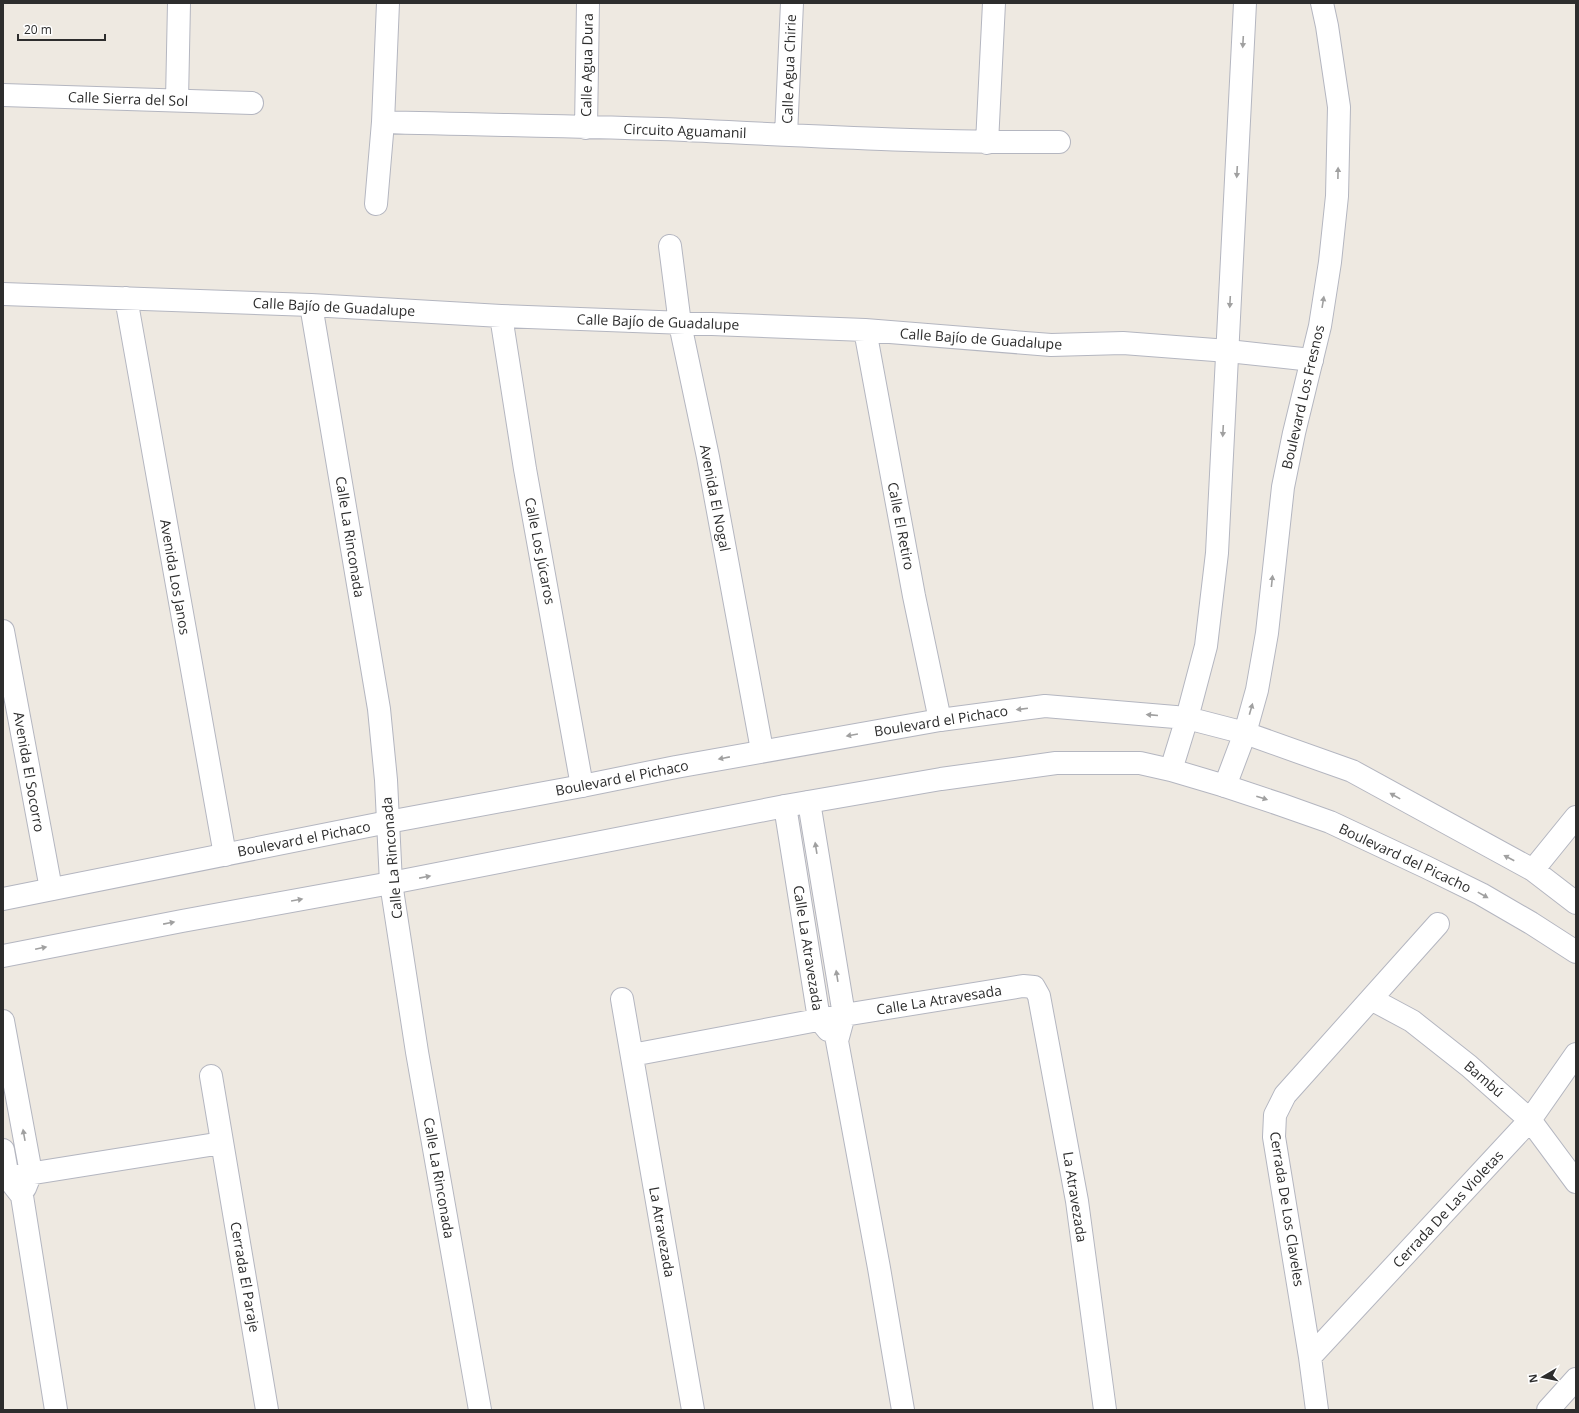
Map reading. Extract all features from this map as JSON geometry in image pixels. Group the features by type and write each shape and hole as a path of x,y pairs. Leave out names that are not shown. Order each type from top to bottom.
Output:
{"street":[{"path":"177,100 179,3"},
{"path":"376,204 383,122 388,3"},
{"name":"Calle Agua Dura","path":"586,128 588,3"},
{"name":"Calle Agua Chirie","path":"786,135 792,3"},
{"path":"988,142 994,3"},
{"path":"1171,770 1187,718 1206,646 1217,553 1244,3"},
{"name":"Boulevard Los Fresnos","path":"1225,786 1245,733 1257,690 1267,633 1283,487 1294,433 1320,326 1327,283 1337,196 1339,107 1327,26 1322,3"},
{"name":"Calle Sierra del Sol","path":"3,95 252,103"},
{"name":"Circuito Aguamanil","path":"383,122 988,142 1058,142"},
{"name":"Avenida El Nogal","path":"670,246 680,324 708,457 762,750"},
{"name":"Calle Bajío de Guadalupe","path":"3,294 311,305 501,316 865,330 1051,345 1123,343 1228,351 1312,360"},
{"name":"Avenida Los Janos","path":"126,298 225,855"},
{"name":"Calle La Rinconada","path":"311,305 379,709 386,780 391,883 417,1052 480,1410"},
{"name":"Calle Los Júcaros","path":"501,316 525,469 582,786"},
{"name":"Calle El Retiro","path":"865,330 913,589 940,720"},
{"name":"Avenida El Socorro","path":"3,631 51,889"},
{"name":"Boulevard el Pichaco","path":"3,899 388,822 582,786 762,750 940,720 1045,706 1187,718 1245,733"},
{"path":"1245,733 1352,771 1533,870 1576,903"},
{"path":"3,956 182,921 391,883 784,806 941,779 1056,763 1140,763 1171,770 1225,786"},
{"name":"Boulevard del Picacho","path":"1225,786 1330,822 1420,864 1531,922 1576,952"},
{"name":"Calle La Atravezada","path":"809,802 844,1015"},
{"name":"Calle La Atravezada","path":"632,1055 819,1019 784,806"},
{"path":"1533,870 1576,817"},
{"path":"799,892 823,888"},
{"name":"Cerrada De Los Claveles","path":"1317,1410 1310,1357 1274,1137 1275,1115 1285,1095 1438,924"},
{"name":"Calle La Atravesada","path":"819,1019 1023,986 1034,987"},
{"name":"La Atravezada","path":"1034,987 1039,996 1077,1201 1105,1410"},
{"path":"622,999 632,1055"},
{"name":"Bambú","path":"1371,999 1412,1021 1469,1066 1530,1120 1576,1182"},
{"path":"844,1015 837,1041 879,1268 903,1410"},
{"path":"819,1019 837,1041"},
{"path":"3,1021 30,1174 22,1196 56,1410"},
{"name":"Cerrada De Las Violetas","path":"1310,1357 1530,1120 1576,1054"},
{"name":"La Atravezada","path":"632,1055 693,1410"},
{"name":"Cerrada El Paraje","path":"211,1076 267,1410"},
{"path":"5,1178 222,1143"},
{"path":"3,1150 5,1178 22,1196"},
{"path":"1548,1410 1576,1379"}]}
